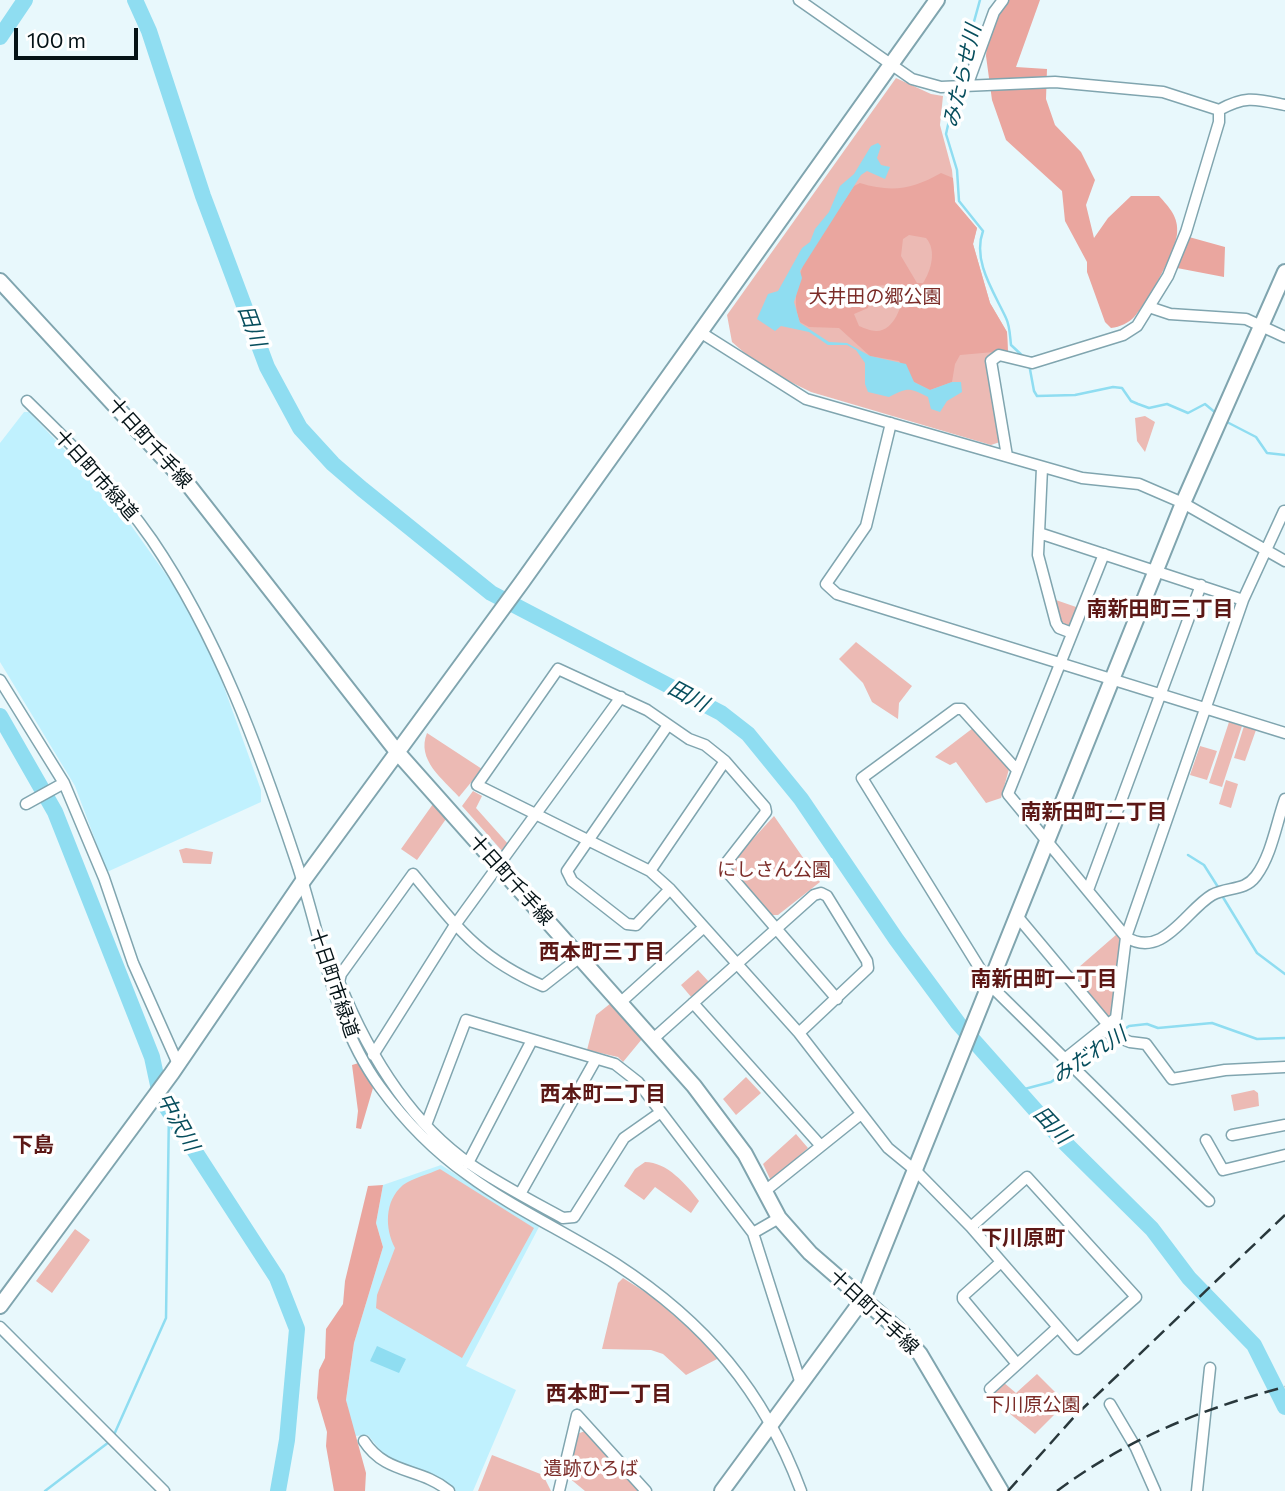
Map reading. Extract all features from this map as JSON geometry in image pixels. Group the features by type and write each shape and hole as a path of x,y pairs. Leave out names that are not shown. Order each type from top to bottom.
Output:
{"street":[{"path":"799,0 890,66 912,79 941,88 1055,82 1163,92 1219,110 1239,99 1251,98 1285,105"},
{"path":"0,1306 175,1068 303,881 495,620 937,0"},
{"path":"967,86 994,12 1003,0"},
{"path":"1007,456 991,361 994,357 1032,363 1123,335 1137,326 1168,276 1186,232 1219,122 1219,110"},
{"path":"722,1491 863,1299 1183,503 1285,272"},
{"name":"十日町千手線","path":"0,281 190,487 398,753 653,1038 720,1119 745,1154 779,1218 810,1253 920,1354 1001,1491"},
{"path":"1149,307 1170,314 1246,319 1285,337"},
{"path":"700,332 798,395 1042,468 1082,478 1132,482 1183,503 1285,561"},
{"name":"十日町市緑道","path":"27,401 120,499 152,540 209,636 271,788 303,881 321,955 350,1037 377,1083 428,1142 468,1176 618,1266 674,1310 730,1361 754,1392 801,1491"},
{"path":"891,423 866,526 825,584 836,594 1285,733"},
{"path":"1042,468 1039,563 1056,623 1059,628 1072,633"},
{"path":"1066,1058 1107,1030 1116,1018 1126,937 1243,600 1284,511"},
{"path":"1039,533 1243,600"},
{"path":"1104,554 1008,794 1126,937 1145,942 1164,937 1212,895 1249,883 1265,859 1285,799"},
{"path":"1088,890 1200,585"},
{"path":"837,999 723,867 765,812 765,807 724,761 705,745 621,697 558,668 477,785 535,816 650,870 799,1033 888,1147 916,1171 971,1227 1077,1349 1136,1297 1027,1177 971,1227"},
{"path":"0,681 62,784 104,878 133,962 175,1068"},
{"path":"373,1055 456,925 621,697"},
{"path":"1017,770 962,709 956,709 862,778 990,985 1209,1201"},
{"path":"668,725 569,864 568,876 627,924 636,926 670,889"},
{"path":"650,870 724,761"},
{"path":"29,802 62,784"},
{"path":"580,957 543,986 507,971 483,953 413,874 341,974 339,982 373,1055 426,1125 468,1163 563,1218 574,1217 624,1138 661,1112"},
{"path":"653,1038 814,895 821,893 827,896 867,961 864,974 799,1033"},
{"path":"1017,916 1107,1030 1121,1038 1146,1044 1172,1079 1225,1070 1285,1067"},
{"path":"621,1002 704,927"},
{"path":"693,1003 821,1146"},
{"path":"426,1125 466,1020 615,1064 638,1083 753,1233 801,1384"},
{"path":"468,1163 532,1040"},
{"path":"520,1194 596,1059"},
{"path":"765,1191 861,1114"},
{"path":"1232,1135 1285,1125"},
{"path":"1206,1140 1223,1170 1285,1155"},
{"path":"753,1233 779,1218"},
{"path":"1001,1262 963,1296 963,1299 1017,1364"},
{"path":"0,1327 164,1491"},
{"path":"990,1389 1057,1328"},
{"path":"1197,1491 1210,1368"},
{"path":"1110,1404 1136,1448 1155,1491"},
{"path":"559,1491 577,1415 646,1491"},
{"path":"364,1441 383,1463 439,1483 449,1491"}],"shaded area":[{"path":"1000,0 1040,0 1016,67 1047,69 1046,99 1055,125 1081,152 1095,180 1086,205 1094,238 1108,218 1131,196 1159,196 1175,217 1177,234 1166,264 1140,309 1121,326 1111,328 1105,322 1087,272 1087,262 1065,221 1062,191 1006,140 992,100 986,56 988,27"},
{"path":"878,143 881,146 877,158 881,165 890,167 885,179 867,171 861,175 800,271 802,278 794,302 800,323 829,342 847,343 870,356 906,364 914,382 930,390 952,382 961,382 962,392 947,401 940,412 931,409 928,397 912,390 904,390 889,397 868,392 865,384 865,363 856,350 847,345 828,345 809,332 781,326 775,331 757,319 768,294 778,291 802,248 810,242 815,229 829,212 840,186 854,174 871,146"},
{"path":"941,173 953,178 955,202 977,228 973,244 990,303 1007,332 1008,354 994,352 960,355 955,364 952,382 930,390 914,382 899,361 870,356 839,328 809,327 800,322 796,298 806,259 854,186 860,183 882,188 902,188","holes":["909,235 926,238 931,248 930,267 923,283 917,283 901,256 903,239","889,285 902,291 896,317 882,330 859,326 854,314 868,308 873,286"]},
{"path":"1189,237 1225,247 1224,277 1177,268"},
{"path":"24,412 29,412 115,503 175,587 211,651 261,790 261,802 107,872 75,786 0,662 0,443"},
{"path":"362,1062 373,1088 361,1129 356,1128 358,1111 352,1065"},
{"path":"441,1165 539,1227 466,1366 516,1390 473,1491 456,1491 441,1479 386,1458 368,1435 354,1436 346,1400 354,1343 383,1247 376,1223 383,1185"},
{"path":"383,1185 376,1223 383,1247 354,1343 346,1400 366,1473 365,1491 334,1491 326,1446 327,1432 317,1398 319,1370 325,1358 326,1329 343,1304 345,1281 368,1186"},
{"path":"377,1346 406,1359 399,1373 370,1361"}],"green space":[{"name":"大井田の郷公園","path":"896,78 931,94 943,96 940,125 952,170 955,202 977,228 973,244 990,303 1007,332 1008,354 994,352 987,359 1000,442 991,445 811,392 762,368 732,342 727,315"},
{"path":"1145,416 1155,422 1145,452 1137,441 1135,418"},
{"path":"1053,599 1079,608 1072,626 1061,625"},
{"path":"856,642 912,686 899,703 898,719 872,702 863,683 839,659"},
{"path":"1229,722 1242,726 1222,787 1209,783"},
{"path":"1244,726 1256,730 1245,761 1234,758"},
{"path":"973,728 1009,769 1001,798 986,803 956,762 950,765 935,757"},
{"path":"427,733 482,769 459,797 428,760 425,752"},
{"path":"1200,746 1217,751 1207,780 1190,775"},
{"path":"1226,780 1238,784 1231,808 1219,804"},
{"path":"473,791 482,796 476,808 509,845 503,852 462,806"},
{"path":"433,804 446,819 417,860 401,849"},
{"name":"にしさん公園","path":"774,816 820,882 778,915 772,915 730,869 730,864"},
{"path":"186,848 213,852 211,864 183,863 179,850"},
{"path":"1117,934 1121,938 1113,1015 1107,1018 1071,974"},
{"path":"698,970 709,982 692,998 681,985"},
{"path":"611,1003 642,1039 623,1062 618,1057 587,1050 596,1015"},
{"path":"746,1077 761,1093 736,1115 723,1099"},
{"path":"1254,1090 1258,1093 1259,1106 1234,1111 1231,1095"},
{"path":"796,1134 808,1148 771,1181 763,1164"},
{"path":"645,1162 668,1170 688,1188 699,1201 691,1213 655,1187 644,1200 624,1186 635,1169"},
{"path":"440,1169 534,1228 462,1358 376,1308 377,1295 395,1248 388,1224 392,1199 403,1185"},
{"path":"75,1229 90,1240 52,1293 36,1281"},
{"path":"623,1278 653,1297 721,1357 686,1375 663,1354 651,1350 602,1349 618,1283"},
{"name":"下川原公園","path":"1037,1374 1066,1403 1035,1434 988,1396 1003,1382 1016,1393"},
{"name":"遺跡ひろば","path":"585,1431 638,1491 585,1491 568,1477 577,1434"},
{"path":"492,1455 543,1475 551,1491 478,1491"}],"waterway":[{"name":"中沢川","path":"0,37 25,0"},
{"name":"田川","path":"135,0 149,31 203,196 267,367 300,428 333,464 491,593 721,713 748,734 801,799 896,939 958,1023 1062,1140 1152,1229 1189,1278 1254,1345 1285,1407"},
{"name":"みたらせ川","path":"957,83 980,0"},
{"name":"みたらせ川","path":"956,90 946,134 957,170 959,201 983,231 980,242 982,265 1007,321 1011,345 1026,359"},
{"name":"みたらせ川","path":"1029,364 1037,396 1075,395 1113,387 1122,388 1131,401 1149,408 1167,404 1188,413 1205,404 1217,414"},
{"name":"みたらせ川","path":"1225,421 1256,437 1267,453 1285,455"},
{"name":"中沢川","path":"0,716 55,812 152,1057 161,1099 277,1278 297,1329 287,1440 278,1491"},
{"path":"1188,855 1204,865 1218,887"},
{"path":"1221,894 1257,953 1285,974"},
{"name":"みだれ川","path":"1119,1033 1129,1026 1147,1024 1158,1028 1212,1023 1257,1039 1285,1038"},
{"name":"みだれ川","path":"1017,1091 1051,1082 1111,1039"},
{"path":"113,1437 166,1318 169,1109"},
{"path":"45,1491 109,1442"}],"railway":[{"path":"1008,1491 1074,1417 1285,1215"},
{"path":"1057,1491 1137,1441 1224,1405 1285,1387"}],"district":[{"name":"南新田町三丁目","path":"1160,609"},
{"name":"南新田町二丁目","path":"1094,812"},
{"name":"西本町三丁目","path":"602,952"},
{"name":"南新田町一丁目","path":"1044,979"},
{"name":"西本町二丁目","path":"603,1094"},
{"name":"下島","path":"33,1145"},
{"name":"下川原町","path":"1023,1238"},
{"name":"西本町一丁目","path":"609,1394"}]}
